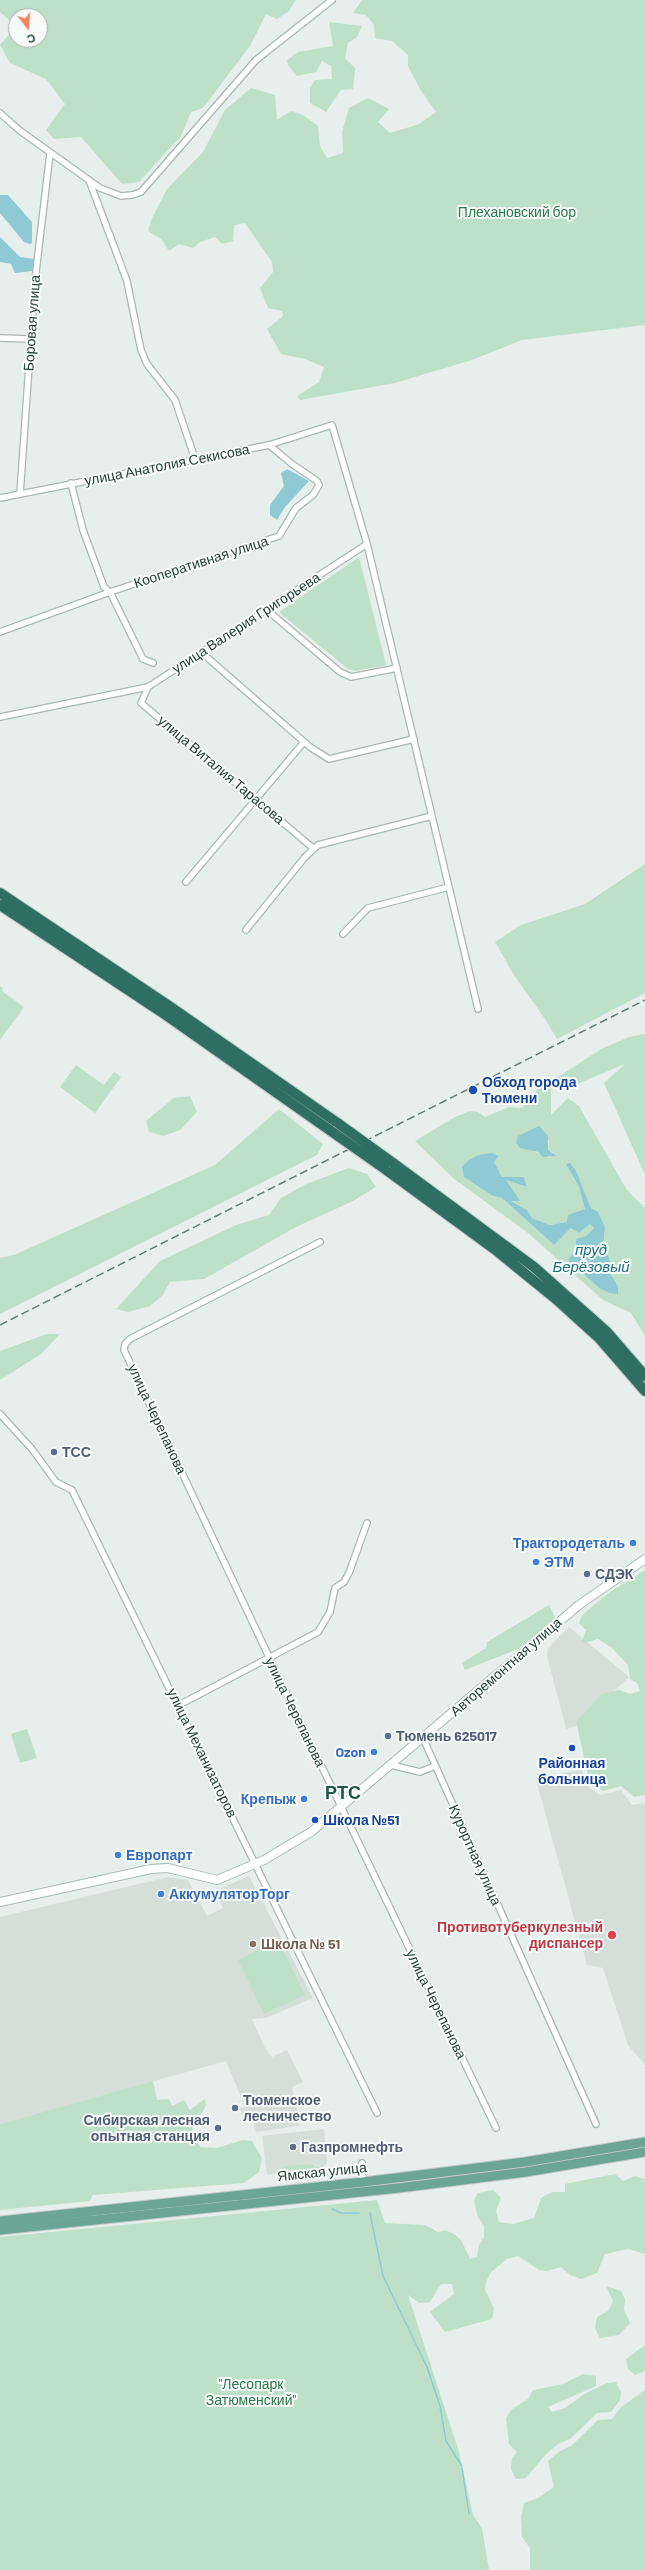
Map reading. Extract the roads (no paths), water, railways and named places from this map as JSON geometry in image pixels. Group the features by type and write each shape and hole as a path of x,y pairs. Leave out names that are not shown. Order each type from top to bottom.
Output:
{"highway":[{"path":"0,893 169,1006 389,1166 534,1267 607,1332 645,1376"},
{"path":"0,905 335,1127"},
{"path":"389,1166 544,1289 599,1338 645,1391"}],"main road":[{"name":"Ямская улица","path":"0,2221 363,2182 525,2162 645,2142"},
{"name":"Ямская улица","path":"0,2230 399,2188 526,2172 645,2152"}],"street":[{"path":"0,113 50,153 100,188 121,196 141,192 256,60 332,0"},
{"name":"Боровая улица","path":"20,494 30,339 42,207 50,153"},
{"path":"88,180 127,281 141,350 147,364 175,400 195,459"},
{"path":"0,338 30,339"},
{"name":"улица Анатолия Секисова","path":"0,498 269,445 332,425 367,544"},
{"name":"Кооперативная улица","path":"0,632 110,592 278,536 296,508 313,495 319,485 318,481 292,464 269,445"},
{"path":"71,483 83,530 104,587 110,592 143,659 153,663"},
{"path":"367,544 478,1009"},
{"name":"улица Валерия Григорьева","path":"0,718 148,687 367,544"},
{"path":"267,610 340,672 351,677 396,668"},
{"path":"202,653 304,742 320,755 329,759 414,739"},
{"name":"улица Виталия Тарасова","path":"148,687 141,703 314,848"},
{"path":"186,882 304,742"},
{"path":"246,930 314,848 329,842 432,816"},
{"path":"343,934 368,908 449,887"},
{"name":"улица Черепанова","path":"320,1242 130,1339 125,1344 124,1350 269,1657 496,2128"},
{"name":"улица Механизаторов","path":"0,1414 32,1449 56,1482 72,1490 179,1705 377,2113"},
{"path":"179,1705 318,1632 330,1612 335,1588 344,1582 349,1573 367,1523"},
{"name":"Авторемонтная улица","path":"0,1902 151,1869 168,1868 217,1880 256,1863 297,1841 341,1807 579,1605 645,1559"},
{"name":"Курортная улица","path":"423,1738 596,2124"},
{"path":"391,1765 420,1772 436,1766"},
{"path":"362,2163 363,2182"}],"water":[{"path":"0,195 8,195 32,222 32,243 30,244 24,242 0,213"},
{"path":"0,237 20,257 35,259 32,271 15,273 11,264 0,262"},
{"path":"287,469 309,481 285,507 277,520 270,515 270,505 284,486 281,473"},
{"path":"539,1126 548,1136 548,1150 557,1156 543,1157 538,1152 520,1148 516,1143 518,1136"},
{"name":"пруд Берёзовый","path":"493,1153 499,1156 494,1162 502,1177 524,1177 527,1187 506,1180 520,1201 511,1201 527,1210 532,1218 550,1225 567,1222 568,1215 585,1209 579,1187 566,1164 570,1163 577,1173 591,1208 598,1212 605,1227 603,1248 607,1253 611,1264 610,1273 618,1286 618,1294 609,1293 598,1287 568,1260 576,1250 576,1239 586,1236 594,1228 590,1224 579,1233 571,1228 554,1245 502,1198 493,1196 464,1177 462,1167 469,1160 478,1155"}],"waterway":[{"path":"332,2209 341,2213 359,2213"},
{"path":"370,2213 383,2276 427,2367 440,2406 446,2441 462,2466"},
{"path":"462,2468 469,2514"}],"railway":[{"path":"0,1325 645,1000"}],"place":[{"name":"Обход города Тюмени","path":"473,1090"},
{"name":"ТСС","path":"54,1452"},
{"name":"Трактородеталь","path":"633,1543"},
{"name":"ЭТМ","path":"536,1562"},
{"name":"СДЭК","path":"587,1574"},
{"name":"Тюмень 625017","path":"388,1736"},
{"name":"Районная больница","path":"572,1748"},
{"name":"Ozon","path":"374,1752"},
{"name":"Крепыж","path":"304,1799"},
{"name":"Школа №51","path":"315,1820"},
{"name":"Европарт","path":"118,1855"},
{"name":"АккумуляторТорг","path":"161,1894"},
{"name":"Противотуберкулезный диспансер","path":"612,1935"},
{"name":"Школа № 51","path":"253,1944"},
{"name":"Тюменское лесничество","path":"235,2108"},
{"name":"Сибирская лесная опытная станция","path":"218,2128"},
{"name":"Газпромнефть","path":"293,2147"}],"district":[{"name":"РТС","path":"343,1793"}],"park label":[{"name":"Плехановский бор","path":"517,212"},
{"name":"\"Лесопарк Затюменский\"","path":"251,2392"}]}
